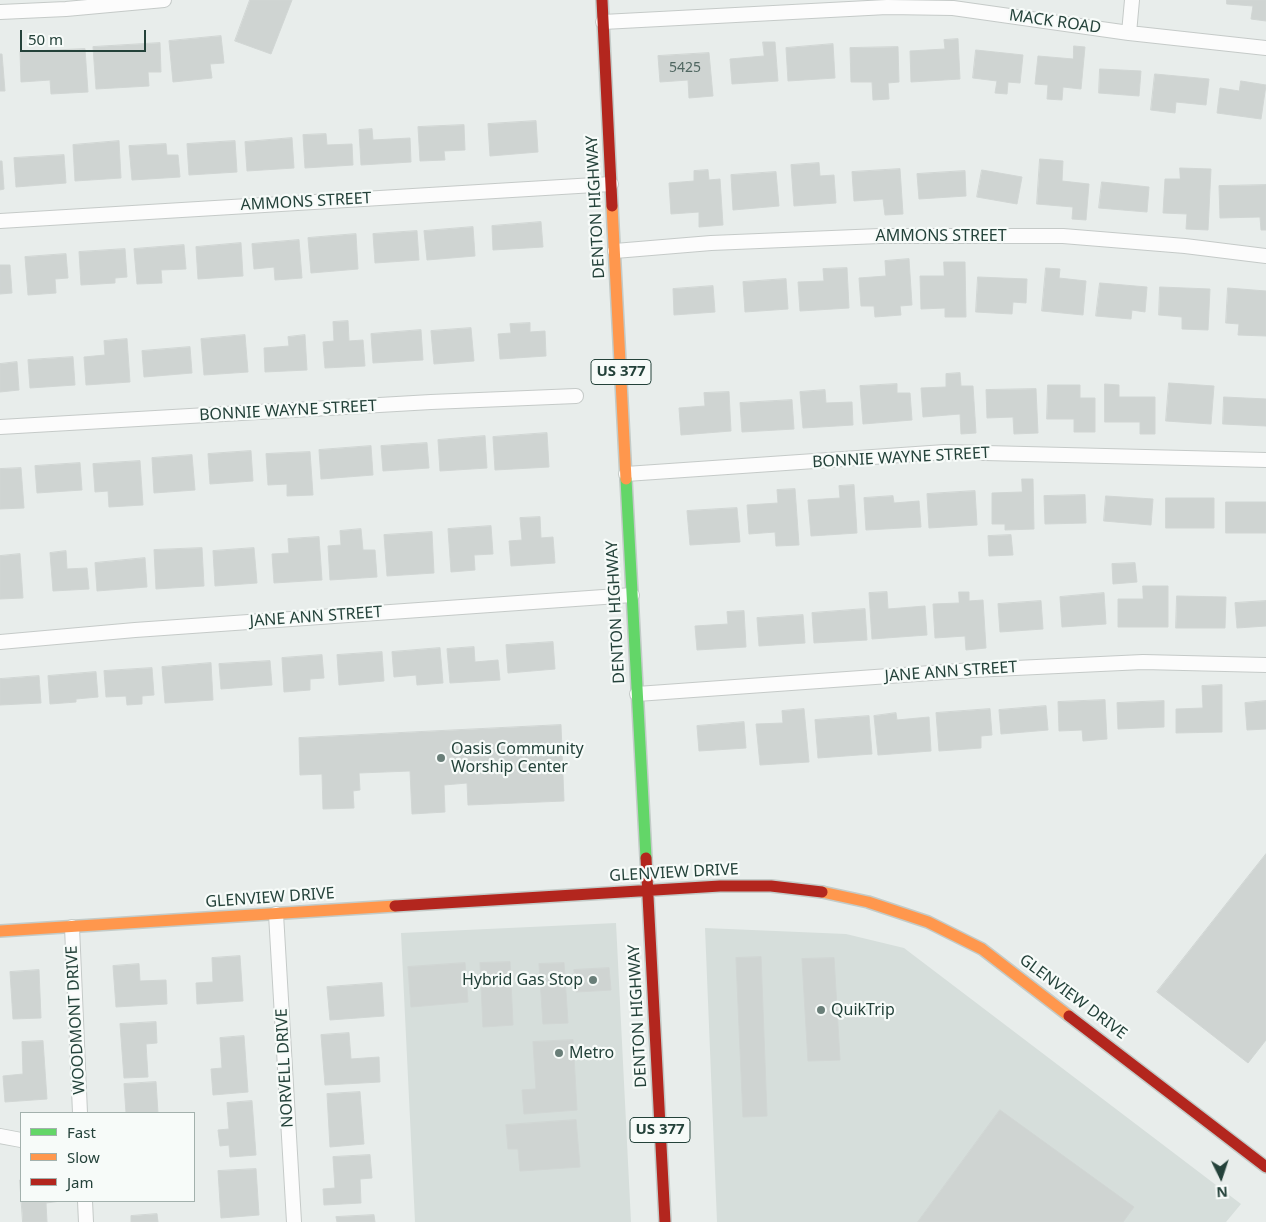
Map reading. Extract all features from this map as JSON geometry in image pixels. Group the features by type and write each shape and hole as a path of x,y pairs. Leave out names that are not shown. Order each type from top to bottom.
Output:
{"main road":[{"name":"DENTON HIGHWAY","path":"602,0 636,694 665,1222"},
{"name":"GLENVIEW DRIVE","path":"0,931 720,886 770,886 817,891 868,902 928,922 982,949 1162,1085 1266,1167"}],"street":[{"path":"0,12 66,10 164,0"},
{"path":"1129,33 1132,0"},
{"name":"MACK ROAD","path":"603,22 886,6 953,8 1129,33 1266,48"},
{"name":"AMMONS STREET","path":"0,221 611,184"},
{"name":"AMMONS STREET","path":"614,251 711,242 870,237 1063,236 1185,246 1266,256"},
{"name":"BONNIE WAYNE STREET","path":"0,428 431,402 576,396"},
{"name":"BONNIE WAYNE STREET","path":"626,474 945,452 1266,460"},
{"name":"JANE ANN STREET","path":"0,642 145,629 632,595"},
{"name":"JANE ANN STREET","path":"636,694 973,670 1143,662 1266,665"},
{"name":"NORVELL DRIVE","path":"276,914 294,1222"},
{"name":"WOODMONT DRIVE","path":"72,927 80,1112"},
{"path":"0,1136 20,1140"},
{"path":"85,1202 86,1222"}],"shaded area":[{"path":"616,923 631,1222 415,1222 401,933"},
{"path":"705,928 846,934 904,948 1241,1204 1226,1222 717,1222"}],"building":[{"path":"250,0 292,0 271,54 235,41"},
{"path":"1227,0 1266,0 1266,21 1251,19 1253,6 1227,4"},
{"path":"221,36 224,63 210,64 212,78 173,82 169,41"},
{"path":"958,39 960,79 911,82 910,51 945,49 944,40"},
{"path":"763,42 775,42 778,81 732,84 730,59 764,56"},
{"path":"160,43 161,72 148,72 149,86 96,89 93,47"},
{"path":"833,44 835,78 788,81 786,48"},
{"path":"1074,46 1085,47 1081,89 1063,87 1062,100 1047,99 1048,85 1035,84 1038,56 1073,59"},
{"path":"898,47 899,82 888,83 889,99 873,100 872,82 851,82 850,48"},
{"path":"85,49 88,92 51,94 50,80 21,82 20,52"},
{"path":"976,50 1023,55 1020,83 1008,82 1007,94 995,93 997,81 973,78"},
{"path":"709,53 713,96 689,98 688,80 660,82 658,56"},
{"path":"0,54 2,54 5,91 0,91"},
{"path":"1100,69 1141,71 1139,96 1099,93"},
{"path":"1155,74 1209,79 1206,105 1176,102 1175,113 1151,110"},
{"path":"1241,81 1266,85 1261,119 1217,113 1220,88 1239,91"},
{"path":"536,121 538,152 490,156 488,124"},
{"path":"464,125 465,150 444,151 445,160 420,161 418,127"},
{"path":"372,129 373,140 410,138 411,162 361,165 359,130"},
{"path":"326,134 327,145 352,144 353,165 305,168 303,135"},
{"path":"292,138 294,168 247,171 245,142"},
{"path":"119,141 121,178 75,181 73,145"},
{"path":"235,141 237,172 189,175 187,144"},
{"path":"166,144 167,155 178,155 180,177 132,180 129,146"},
{"path":"64,155 66,183 16,187 14,158"},
{"path":"1040,159 1063,161 1062,181 1089,184 1086,220 1072,219 1073,207 1037,204"},
{"path":"0,161 2,161 4,189 0,190"},
{"path":"819,163 820,176 834,175 836,203 794,206 791,165"},
{"path":"1180,168 1211,169 1208,230 1186,229 1187,214 1163,213 1165,179 1180,179"},
{"path":"900,169 903,214 885,215 883,199 854,201 852,172"},
{"path":"708,170 709,180 720,179 723,225 699,227 699,212 671,214 669,183 694,181 694,171"},
{"path":"982,170 1022,177 1017,204 977,197"},
{"path":"965,171 966,196 919,199 917,174"},
{"path":"776,172 779,206 733,210 731,175"},
{"path":"1102,182 1149,187 1147,212 1099,208"},
{"path":"1266,185 1266,230 1261,230 1260,217 1220,218 1219,186"},
{"path":"541,222 543,247 493,250 492,226"},
{"path":"473,227 475,256 427,260 424,231"},
{"path":"417,231 419,260 375,263 373,234"},
{"path":"356,234 358,269 311,273 308,238"},
{"path":"299,240 302,278 275,280 274,267 254,269 252,244"},
{"path":"241,243 243,276 198,279 196,247"},
{"path":"184,245 186,269 161,270 162,283 137,284 134,249"},
{"path":"125,249 127,277 115,278 115,283 81,285 79,252"},
{"path":"66,254 68,278 55,279 56,293 28,295 25,257"},
{"path":"909,259 912,305 900,306 901,315 875,317 874,306 861,306 859,278 886,276 885,261"},
{"path":"944,262 965,262 966,317 945,317 945,308 921,309 920,276 944,276"},
{"path":"0,265 10,265 12,293 0,294"},
{"path":"847,268 849,308 800,311 798,282 824,281 823,269"},
{"path":"1046,268 1060,269 1059,278 1086,281 1083,315 1042,311"},
{"path":"978,277 1027,279 1026,303 1013,302 1012,314 976,312"},
{"path":"786,279 788,309 745,312 743,282"},
{"path":"1100,283 1147,287 1145,312 1132,310 1131,319 1096,316"},
{"path":"713,286 715,312 674,315 673,289"},
{"path":"1160,287 1210,289 1208,330 1182,329 1182,317 1159,315"},
{"path":"1228,288 1266,291 1266,336 1238,335 1239,324 1226,323"},
{"path":"348,321 349,341 363,340 365,366 325,368 323,342 334,341 333,322"},
{"path":"530,323 530,332 545,331 546,356 500,359 498,334 511,333 510,324"},
{"path":"471,328 474,361 434,364 431,331"},
{"path":"421,330 423,360 373,363 371,334"},
{"path":"245,335 248,372 204,375 201,339"},
{"path":"305,335 307,370 265,372 264,348 289,346 288,337"},
{"path":"127,339 130,382 86,385 84,357 105,355 104,341"},
{"path":"190,347 192,373 144,377 142,351"},
{"path":"73,357 75,385 30,388 28,360"},
{"path":"17,362 19,390 0,392 0,364"},
{"path":"960,373 961,386 973,386 976,433 961,434 960,414 923,417 921,388 946,387 946,374"},
{"path":"1169,383 1214,386 1211,424 1166,421"},
{"path":"897,384 897,393 910,393 912,420 863,424 860,386"},
{"path":"1105,384 1119,385 1119,397 1155,397 1155,434 1140,434 1140,422 1105,422"},
{"path":"1048,385 1080,385 1080,398 1095,398 1095,432 1074,432 1074,419 1047,419"},
{"path":"1036,389 1038,433 1014,434 1013,417 987,418 986,390"},
{"path":"825,390 826,403 852,402 853,425 803,428 800,392"},
{"path":"729,392 731,431 681,435 679,408 705,406 704,393"},
{"path":"1224,397 1266,399 1266,426 1223,424"},
{"path":"792,400 794,429 742,432 740,403"},
{"path":"547,433 549,467 495,470 493,437"},
{"path":"485,436 487,468 440,471 438,440"},
{"path":"427,443 429,468 383,471 381,446"},
{"path":"371,446 373,475 321,479 319,450"},
{"path":"251,451 253,481 210,484 208,454"},
{"path":"310,452 313,495 287,496 287,484 268,485 266,454"},
{"path":"192,455 195,490 154,493 152,458"},
{"path":"140,461 143,505 109,507 108,491 95,492 93,464"},
{"path":"80,463 82,490 37,493 35,466"},
{"path":"21,468 24,508 0,509 0,469"},
{"path":"1022,479 1033,479 1034,529 1005,530 1005,524 992,524 992,493 1022,492"},
{"path":"854,485 857,533 811,536 808,500 840,498 839,486"},
{"path":"795,489 799,545 776,546 775,532 749,534 747,505 778,503 777,490"},
{"path":"975,491 977,525 929,528 927,494"},
{"path":"1085,495 1086,523 1045,524 1044,496"},
{"path":"893,496 894,503 919,501 921,527 866,530 864,498"},
{"path":"1106,496 1153,499 1151,525 1104,521"},
{"path":"1166,498 1214,498 1214,528 1166,528"},
{"path":"1226,502 1266,502 1266,533 1226,533"},
{"path":"737,508 740,542 690,545 687,511"},
{"path":"540,517 541,538 553,537 555,563 511,566 509,541 522,540 520,518"},
{"path":"491,526 493,554 474,555 475,570 451,572 448,529"},
{"path":"361,529 363,550 375,550 377,577 330,580 328,546 341,545 340,531"},
{"path":"432,532 434,573 387,576 384,535"},
{"path":"1011,535 1013,555 989,556 988,536"},
{"path":"319,537 322,580 274,583 272,554 289,553 288,539"},
{"path":"202,548 204,586 156,589 154,550"},
{"path":"254,548 257,583 215,586 213,551"},
{"path":"66,551 67,569 87,568 89,589 53,591 50,553"},
{"path":"20,554 23,598 0,599 0,556"},
{"path":"145,558 147,587 97,591 95,563"},
{"path":"1135,563 1137,582 1113,584 1112,564"},
{"path":"1143,586 1168,586 1168,627 1118,627 1118,599 1143,599"},
{"path":"887,592 888,609 925,606 927,635 872,639 869,593"},
{"path":"959,592 969,592 969,601 983,600 986,648 966,650 965,636 935,638 933,604 959,603"},
{"path":"1104,593 1106,624 1062,627 1060,597"},
{"path":"1177,596 1226,597 1225,628 1176,628"},
{"path":"1041,601 1043,629 1000,632 998,604"},
{"path":"1266,601 1266,626 1237,628 1235,603"},
{"path":"865,609 867,640 814,643 812,613"},
{"path":"744,611 746,647 697,650 695,626 728,624 727,612"},
{"path":"803,615 805,643 759,646 757,618"},
{"path":"553,642 555,669 508,673 506,645"},
{"path":"474,647 475,662 498,660 500,680 450,683 447,649"},
{"path":"440,648 443,683 417,685 416,675 394,677 392,652"},
{"path":"382,652 384,681 339,685 337,655"},
{"path":"322,655 324,678 310,679 310,690 284,692 282,658"},
{"path":"270,661 272,685 221,689 219,664"},
{"path":"211,663 213,700 165,703 162,667"},
{"path":"152,668 154,695 142,696 142,704 127,705 126,696 106,697 104,671"},
{"path":"96,672 98,697 76,699 76,702 50,704 48,676"},
{"path":"39,676 41,703 0,705 0,679"},
{"path":"1222,685 1222,732 1176,733 1176,709 1203,708 1202,686"},
{"path":"1105,700 1107,739 1083,741 1082,730 1059,731 1058,702"},
{"path":"1164,701 1164,727 1118,729 1117,703"},
{"path":"1266,701 1266,729 1247,730 1245,703"},
{"path":"1046,706 1048,730 1001,734 999,710"},
{"path":"804,709 809,762 760,765 756,724 783,723 782,711"},
{"path":"990,709 992,735 981,736 981,748 939,751 936,713"},
{"path":"896,713 897,720 929,717 931,751 878,755 874,716"},
{"path":"869,716 872,754 818,758 815,720"},
{"path":"744,722 746,748 699,751 697,726"},
{"path":"561,725 564,801 468,805 467,783 444,785 445,812 412,814 410,771 359,773 360,790 353,791 354,808 323,809 322,774 300,775 299,738"},
{"path":"1266,854 1266,1040 1248,1063 1157,992"},
{"path":"240,956 243,1001 197,1004 196,983 213,982 212,958"},
{"path":"761,957 767,1116 743,1117 736,958"},
{"name":"QuikTrip","path":"834,958 840,1060 808,1061 802,959"},
{"path":"510,962 513,1025 483,1027 480,963"},
{"path":"465,963 468,1002 411,1007 408,967"},
{"path":"564,963 568,1023 543,1024 539,964"},
{"path":"139,964 140,981 166,980 167,1004 116,1007 113,966"},
{"path":"609,968 611,990 576,992 574,970"},
{"path":"39,970 41,1018 13,1019 10,972"},
{"path":"382,983 384,1016 330,1020 327,987"},
{"path":"156,1022 157,1043 146,1044 148,1077 124,1078 120,1024"},
{"path":"349,1033 351,1059 379,1057 380,1082 325,1085 321,1035"},
{"path":"244,1036 248,1092 213,1095 211,1069 222,1068 220,1038"},
{"path":"573,1040 577,1110 524,1114 522,1090 536,1089 533,1042"},
{"path":"43,1041 47,1099 5,1102 3,1076 23,1074 22,1042"},
{"path":"156,1082 158,1112 126,1112 124,1084"},
{"path":"360,1092 364,1144 330,1147 327,1094"},
{"path":"252,1101 256,1155 230,1157 229,1145 220,1146 218,1130 229,1129 227,1103"},
{"path":"1000,1110 1134,1207 1123,1222 918,1222"},
{"path":"576,1120 580,1167 520,1171 518,1149 508,1149 506,1125"},
{"path":"370,1155 372,1178 360,1179 361,1203 324,1205 323,1189 335,1188 333,1157"},
{"path":"256,1169 259,1215 221,1218 218,1171"},
{"path":"21,1202 54,1202 46,1203 47,1222 23,1222"},
{"path":"157,1214 158,1222 131,1222 131,1216"},
{"path":"374,1215 375,1222 337,1222 336,1217"}],"traffic: fast":[{"path":"626,479 646,858"}],"traffic: slow":[{"path":"612,206 626,479"},
{"path":"822,892 868,902 928,922 982,949 1069,1016"},
{"path":"0,931 395,906"}],"traffic: jam":[{"path":"602,0 612,206"},
{"path":"646,858 665,1222"},
{"path":"395,906 720,886 771,886 822,892"},
{"path":"1069,1016 1266,1167"}],"place":[{"name":"Oasis Community Worship Center","path":"441,758"},
{"name":"Hybrid Gas Stop","path":"593,980"},
{"name":"QuikTrip","path":"821,1010"},
{"name":"Metro","path":"559,1053"}]}
